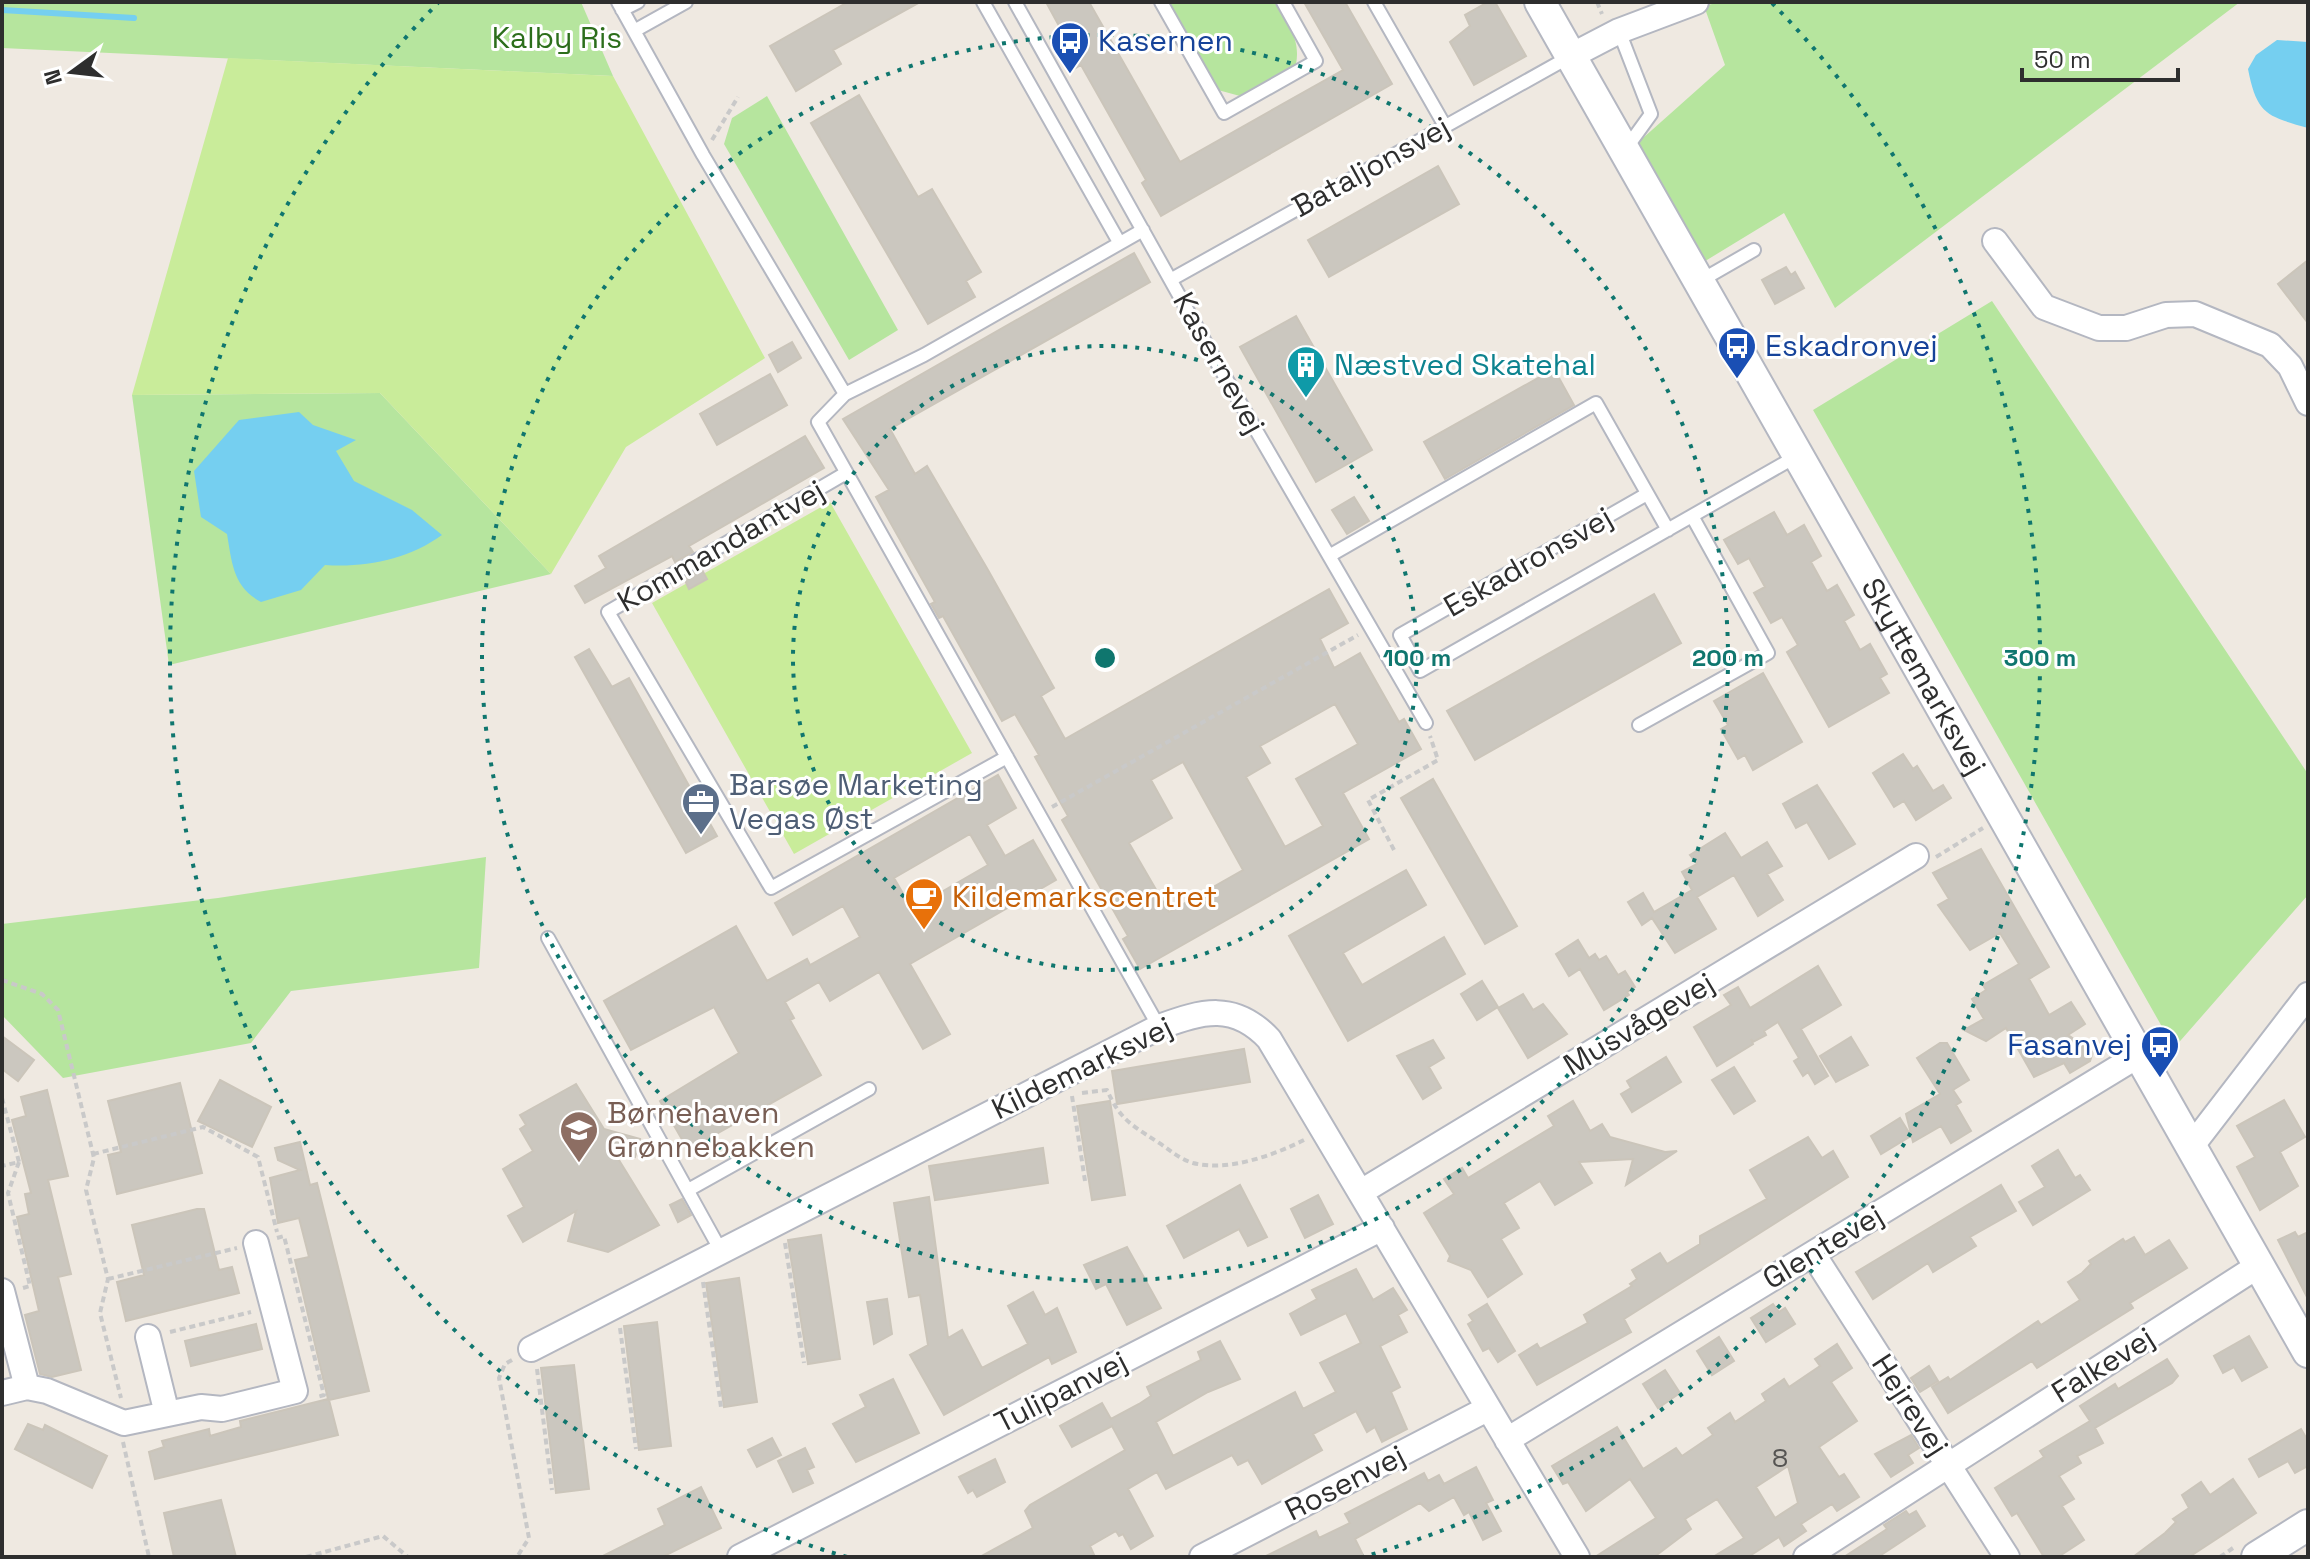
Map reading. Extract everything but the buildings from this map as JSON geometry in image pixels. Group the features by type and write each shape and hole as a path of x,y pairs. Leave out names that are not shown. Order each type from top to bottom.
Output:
{"street":[{"name":"Skyttemarksvej","path":"1540,2 2308,1352"},
{"path":"1571,56 1619,31 1696,2"},
{"path":"1995,241 2044,307 2099,328 2126,328 2166,315 2195,314 2270,345 2290,366 2308,403"},
{"name":"Musvågevej","path":"1361,1192 1916,856"},
{"path":"2191,1147 2308,995"},
{"name":"Kildemarksvej","path":"533,1348 781,1221 1070,1084 1159,1027 1207,1012 1252,1022 1269,1039 1577,1557"},
{"name":"Glentevej","path":"1507,1440 2139,1055"},
{"name":"Tulipanvej","path":"740,1557 1382,1228"},
{"path":"2,1393 27,1387 47,1391 129,1437 167,1414 201,1407 222,1409 295,1391 273,1307 267,1240"},
{"name":"Hejrevej","path":"1813,1254 2007,1557"},
{"name":"Falkevej","path":"1806,1557 1947,1463 2258,1266"},
{"path":"2,1293 27,1387"},
{"path":"148,1337 167,1414"},
{"name":"Rosenvej","path":"1202,1557 1487,1409"},
{"path":"2257,1557 2308,1525"}],"lane":[{"path":"638,2 620,6 703,155 845,394 924,355 1143,230"},
{"path":"634,31 686,2"},
{"path":"983,2 1119,242"},
{"name":"Kasernevej","path":"1015,2 1213,356 1426,723"},
{"path":"1161,2 1224,113 1316,61 1283,2"},
{"path":"1374,2 1445,126"},
{"path":"1619,31 1651,114 1625,150"},
{"name":"Bataljonsvej","path":"1172,279 1571,56"},
{"path":"1700,281 1754,250"},
{"name":"Kommandantvej","path":"845,394 818,422 1159,1027"},
{"name":"Eskadronsvej","path":"1329,556 1596,403 1668,530"},
{"name":"Eskadronsvej","path":"1647,494 1400,635 1420,671 1800,455"},
{"name":"Kommandantvej","path":"846,473 608,612 771,888 1007,757"},
{"path":"1639,725 1768,653 1692,516"},
{"path":"548,938 690,1189 711,1257"},
{"path":"690,1189 869,1089"}],"path":[{"path":"703,155 738,97"},
{"path":"1039,814 1371,628"},
{"path":"1394,850 1368,800 1438,760 1426,723"},
{"path":"1916,856 1929,862 2004,816"},
{"path":"2,980 42,994 58,1010 93,1154 86,1190 108,1279 100,1313 123,1407 149,1557"},
{"path":"1085,1181 1070,1084 1107,1090 1117,1112 1129,1124 1191,1162 1211,1165 1278,1153 1323,1129"},
{"path":"2,1098 19,1162 8,1193 30,1286 2,1293"},
{"path":"93,1154 203,1127 258,1157 267,1240"},
{"path":"2,1166 19,1162"},
{"path":"781,1221 804,1363"},
{"path":"108,1279 284,1236 324,1395 309,1399"},
{"path":"711,1257 721,1407"},
{"path":"617,1305 636,1449"},
{"path":"148,1337 273,1307"},
{"path":"517,1557 529,1538 499,1378 505,1364 533,1348 552,1490"},
{"path":"306,1557 383,1536 408,1557"}],"green space":[{"name":"Kalby Ris","path":"2,2 581,2 613,76 2,48"},
{"path":"1168,2 1275,2 1295,39 1296,64 1240,96 1218,90"},
{"path":"1720,2 2240,2 1835,308 1784,213 1702,263 1634,146 1725,65 1704,6"},
{"path":"228,58 613,76 765,358 626,447 551,574 380,393 132,395"},
{"path":"767,96 898,330 849,360 724,144 732,118"},
{"path":"1992,301 2308,774 2308,895 2174,1048 1813,410"},
{"path":"380,393 551,574 169,665 132,395"},
{"path":"830,502 972,753 794,854 652,603"},
{"path":"486,857 479,968 291,991 251,1043 63,1078 2,1015 2,924 218,898"}],"water":[{"path":"2277,40 2308,42 2308,128 2273,116 2255,96 2248,69 2256,55"},
{"path":"299,412 313,425 356,440 336,451 354,481 412,510 442,535 415,550 386,560 356,565 325,565 301,590 261,602 239,582 227,534 201,517 194,471 239,420"}],"waterway":[{"path":"2,10 134,18"}],"place":[{"name":"Kasernen","path":"1070,75"},
{"name":"Eskadronvej","path":"1737,380"},
{"name":"Næstved Skatehal","path":"1306,399"},
{"name":"Barsøe Marketing Vegas Øst","path":"701,836"},
{"name":"Kildemarkscentret","path":"924,931"},
{"name":"Fasanvej","path":"2160,1079"},
{"name":"Børnehaven Grønnebakken","path":"579,1164"}]}
